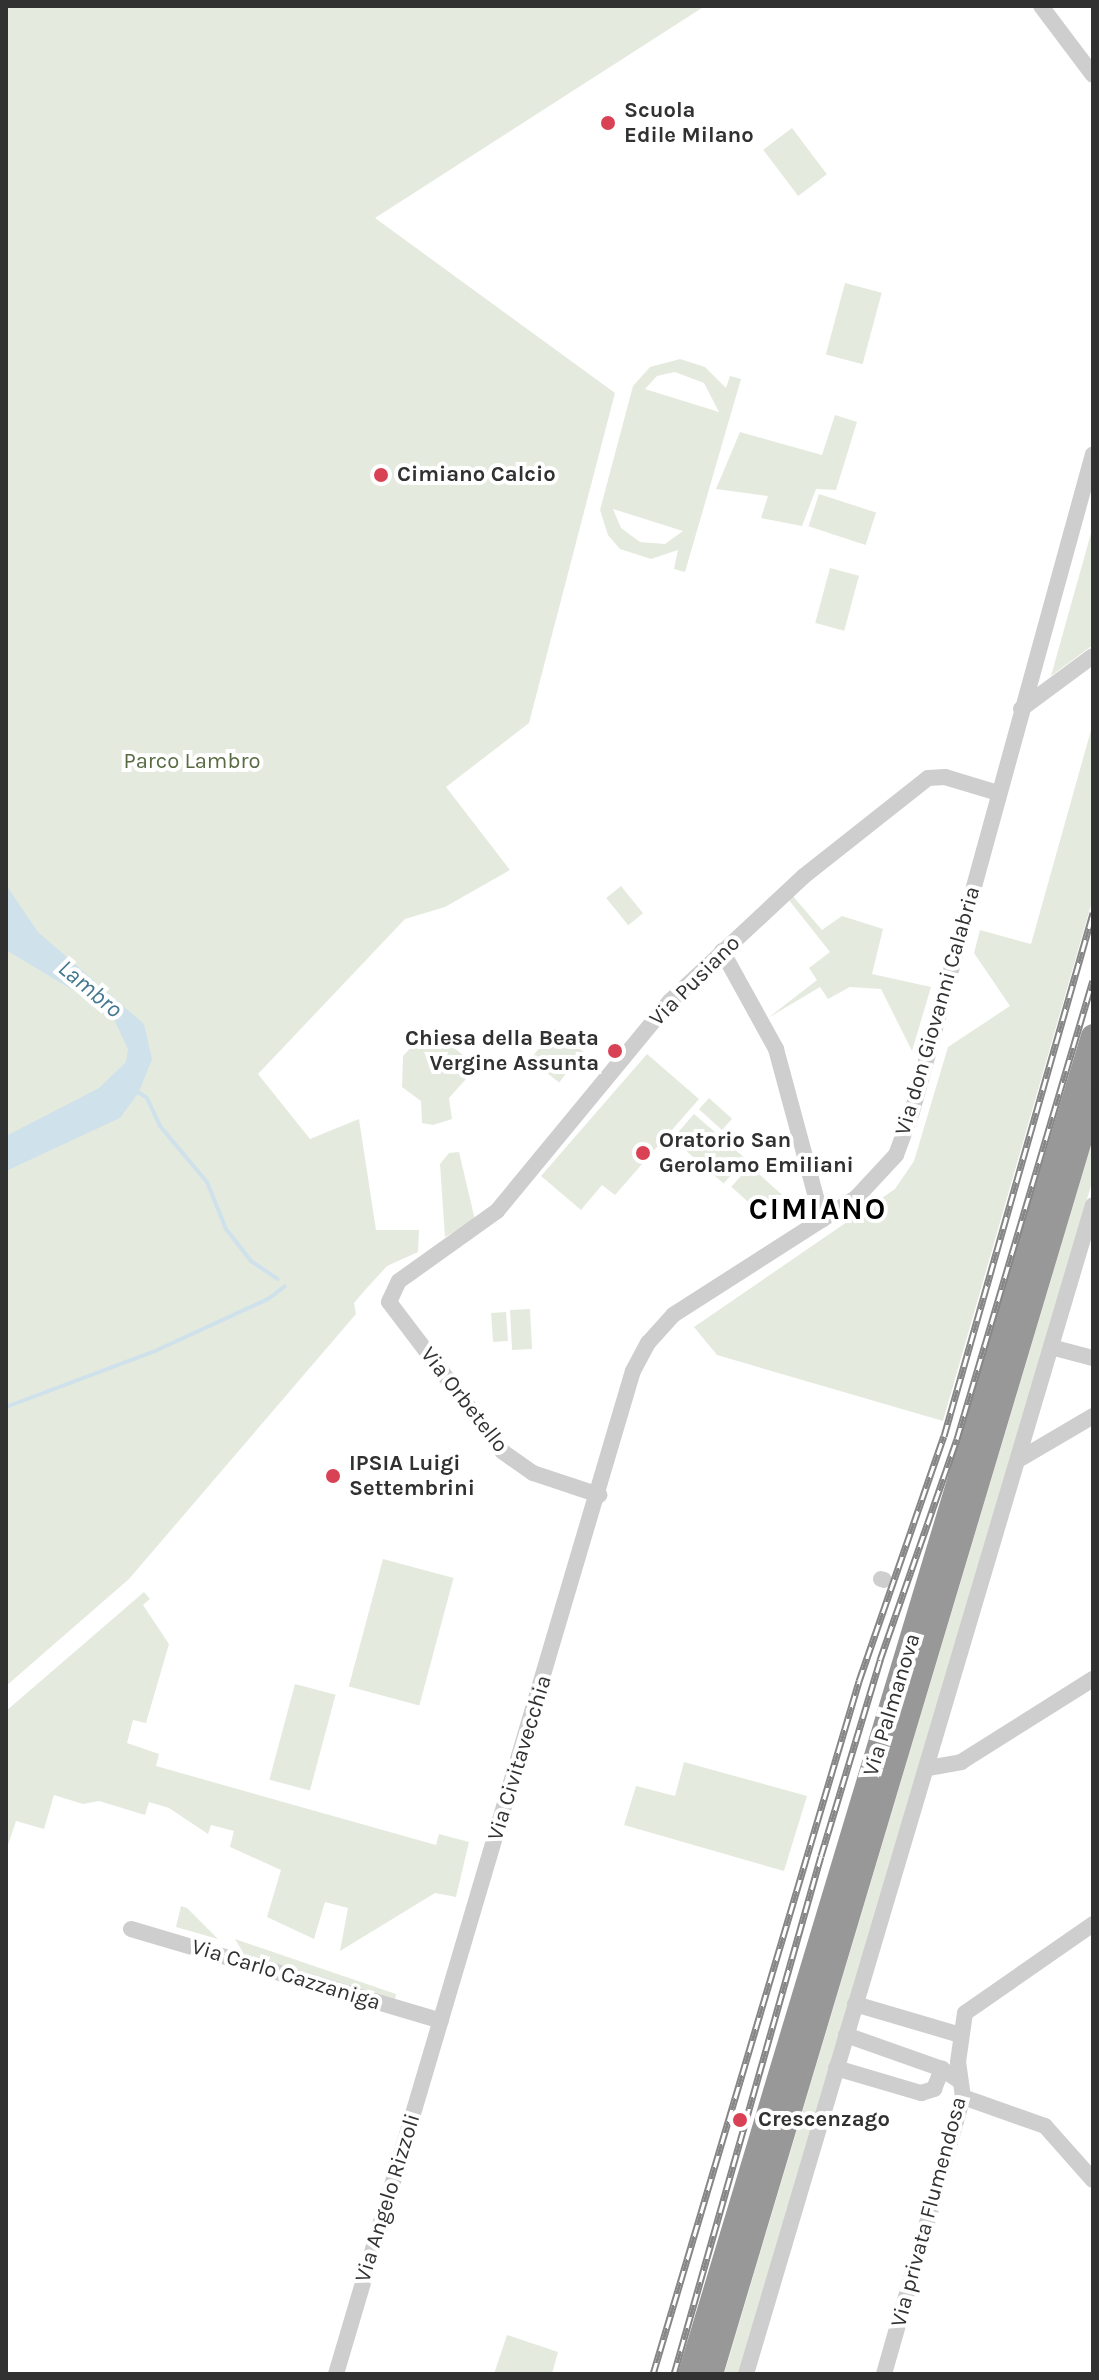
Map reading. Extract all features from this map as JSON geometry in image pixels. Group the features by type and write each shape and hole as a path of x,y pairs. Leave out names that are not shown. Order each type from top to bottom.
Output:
{"highway":[{"name":"Via Palmanova","path":"690,2374 1093,1036"},
{"name":"Via Palmanova","path":"711,2374 1093,1097"}],"street":[{"path":"1041,6 1093,75"},
{"name":"Via don Giovanni Calabria","path":"599,1495 630,1379 651,1337 685,1307 868,1189 901,1143 1093,454"},
{"path":"1021,709 1093,656"},
{"name":"Via Pusiano","path":"389,1302 429,1273 434,1257 497,1211 660,1012 804,876 926,779 941,776 998,793"},
{"path":"722,951 776,1049 822,1220"},
{"path":"746,2374 1092,1214"},
{"name":"Via Orbetello","path":"389,1302 503,1452 533,1473 599,1495"},
{"path":"1051,1347 1093,1358"},
{"path":"1018,1460 1093,1416"},
{"name":"Via Civitavecchia","path":"441,2021 599,1495"},
{"path":"928,1768 961,1762 1093,1679"},
{"name":"Via privata Flumendosa","path":"884,2374 962,2089 960,2035 971,2005 1093,1924"},
{"name":"Via Carlo Cazzaniga","path":"131,1929 441,2021"},
{"path":"855,2004 960,2035"},
{"name":"Via Angelo Rizzoli","path":"336,2374 441,2021"},
{"path":"846,2035 942,2069 962,2089 1045,2126 1093,2180"},
{"path":"836,2068 921,2093 934,2089 942,2069"}],"green space":[{"name":"Parco Lambro","path":"6,6 705,6 375,218 615,393 529,723 446,787 510,870 445,907 405,919 258,1074 310,1139 359,1119 376,1230 419,1230 418,1252 387,1266 366,1289 354,1303 356,1314 129,1579 6,1686"},
{"path":"792,128 827,174 798,196 763,150"},
{"path":"845,283 882,293 863,364 826,354"},
{"path":"680,359 705,367 726,388 730,376 741,379 685,572 674,569 678,550 651,559 620,549 608,535 600,510 633,386 650,367","holes":["675,372 704,383 719,412 645,389 657,376","613,509 683,531 665,544 640,542 621,528"]},
{"path":"835,415 857,422 836,490 816,489 802,526 761,518 768,496 716,489 740,432 822,455"},
{"path":"819,494 876,513 866,545 808,526"},
{"path":"1093,526 1093,645 1051,676"},
{"path":"830,568 859,576 844,631 815,623"},
{"path":"1093,723 1093,898 943,1421 717,1355 694,1327 895,1189 914,1161 948,1047 1010,1006 974,953 980,930 1031,944"},
{"path":"621,886 643,913 628,925 606,898"},
{"path":"792,895 822,930 842,916 883,929 872,974 931,987 912,1051 881,989 850,987 828,999 820,987 768,1018 817,980 809,968 830,952 788,899"},
{"path":"554,1029 583,1052 559,1083 530,1060"},
{"path":"419,1039 445,1040 464,1056 466,1079 449,1098 452,1119 433,1125 422,1123 421,1101 402,1087 403,1056"},
{"path":"647,1054 699,1099 615,1195 602,1185 581,1210 541,1176"},
{"path":"709,1098 732,1119 722,1130 699,1109"},
{"path":"694,1114 745,1159 724,1184 672,1139"},
{"path":"1093,1139 1093,1179 738,2374 724,2374"},
{"path":"459,1152 475,1220 445,1237 440,1164 449,1153"},
{"path":"750,1166 787,1199 768,1220 731,1187"},
{"path":"530,1309 532,1349 512,1350 510,1310"},
{"path":"506,1312 508,1341 493,1342 491,1313"},
{"path":"383,1559 454,1578 419,1705 349,1687"},
{"path":"144,1592 150,1599 143,1605 169,1644 146,1723 133,1720 127,1743 159,1754 156,1766 436,1845 439,1834 469,1842 456,1897 435,1893 340,1951 348,1908 325,1902 314,1939 267,1917 281,1870 230,1847 234,1831 211,1825 208,1834 169,1808 149,1802 145,1815 99,1801 83,1804 54,1795 44,1829 16,1821 6,1851 6,1711"},
{"path":"295,1684 336,1695 310,1790 269,1780"},
{"path":"684,1762 807,1796 784,1871 624,1825 636,1786 675,1796"},
{"path":"181,1906 187,1908 218,1939 176,1927"},
{"path":"235,1939 396,1994 395,2000 245,1956"},
{"path":"507,2335 558,2352 552,2374 494,2374"}],"water":[{"name":"Lambro","path":"6,885 38,932 144,1024 152,1059 139,1092 120,1118 6,1171 6,1136 99,1088 126,1062 128,1049 111,1013 6,950"}],"waterway":[{"path":"135,1090 147,1098 160,1126 207,1182 226,1229 251,1261 278,1279"},
{"path":"6,1407 155,1351 268,1299 285,1286"}],"railway":[{"path":"653,2374 859,1681 944,1436 1093,913"},
{"path":"674,2374 821,1856 880,1660 957,1439 1093,981"}],"place":[{"name":"Scuola Edile Milano","path":"608,123"},
{"name":"Cimiano Calcio","path":"381,475"},
{"name":"Chiesa della Beata Vergine Assunta","path":"615,1051"},
{"name":"Oratorio San Gerolamo Emiliani","path":"643,1153"},
{"name":"IPSIA Luigi Settembrini","path":"333,1476"},
{"name":"Crescenzago","path":"740,2120"}],"district":[{"name":"CIMIANO","path":"818,1209"}]}
